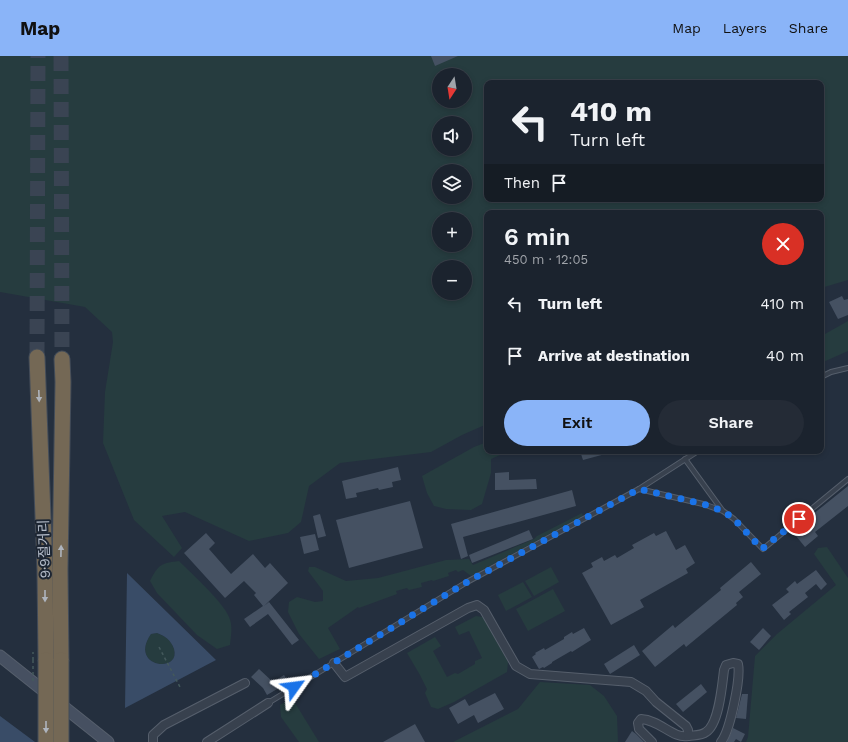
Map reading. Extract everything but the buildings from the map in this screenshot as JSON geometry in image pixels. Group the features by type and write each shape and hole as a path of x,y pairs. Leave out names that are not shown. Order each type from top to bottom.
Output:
{"highway":[{"name":"9·9절거리","path":"37,357 45,570 46,742"},
{"name":"9·9절거리","path":"61,742 60,570 63,382 62,359"}],"street":[{"path":"334,663 345,677 468,608 477,605 484,610 516,666 530,674 631,682 646,691 656,702 686,726 688,736"},
{"path":"0,656 108,742"},
{"path":"652,742 639,729 638,723 641,719 649,720 661,725 677,736 683,737 705,733 711,728 717,711 724,670 726,665 733,663 738,664 739,671 732,715 725,738 721,742"},
{"path":"153,742 152,735 164,725 245,683"},
{"path":"207,742 268,703"}],"lane":[{"path":"824,375 830,372 848,368"},
{"path":"268,703 467,582 639,489 694,454"},
{"path":"685,460 723,511"},
{"path":"639,489 703,504 723,511 734,519 762,549 848,479"}],"path":[{"path":"159,647 180,687"}],"green space":[{"path":"0,56 848,56 848,280 824,287 824,210 484,210 484,425 462,435 431,452 340,463 309,486 301,522 288,533 249,541 185,512 162,516 182,548 174,557 134,520 103,443 105,392 113,342 112,332 85,307 0,292"},
{"path":"848,321 848,351 824,362 825,334"},
{"path":"484,443 484,454 502,454 491,459 491,473 482,504 471,510 446,509 434,506 427,493 422,476 474,447"},
{"path":"582,513 583,516 471,576 463,570 458,572 456,570 448,573 449,576 421,583 422,587 409,590 407,588 396,591 397,594 359,608 358,607 328,628 340,649 319,659 299,634 288,612 289,602 297,597 315,602 323,601 323,591 308,571 309,567 315,567 346,581 378,578 446,560 469,559 473,565 534,539 537,536"},
{"path":"827,547 848,578 848,742 746,742 748,737 755,656 777,634 836,585 814,554 818,548"},
{"path":"179,561 207,588 226,611 231,623 230,645 217,649 197,635 157,593 150,581 155,571 164,564"},
{"path":"551,567 559,582 534,596 525,581"},
{"path":"523,582 532,597 506,611 498,595"},
{"path":"553,589 565,611 528,631 516,609"},
{"path":"476,616 483,617 508,662 507,672 454,702 438,709 431,707 425,693 427,689 407,653 435,637 441,646 433,651 447,677 455,673 458,674 475,664 475,661 482,658 469,631 459,635 455,627"},
{"path":"157,633 167,639 174,649 174,657 170,662 164,664 156,663 150,660 146,654 146,645 151,634"},
{"path":"540,682 590,685 604,696 617,716 618,742 453,742 518,709"},
{"path":"292,698 319,742 299,742 281,717 280,705"}],"water":[{"path":"127,573 216,660 125,708","holes":["157,633 165,637 173,646 174,657 170,662 164,664 156,663 150,660 146,654 146,645 151,634"]},
{"path":"0,716 35,742 0,742"}],"tunnel":[{"path":"37,357 38,56"},
{"path":"61,56 62,359"}],"route":[{"path":"294,687 467,582 639,489 703,504 723,511 734,519 762,549 799,519"}]}
